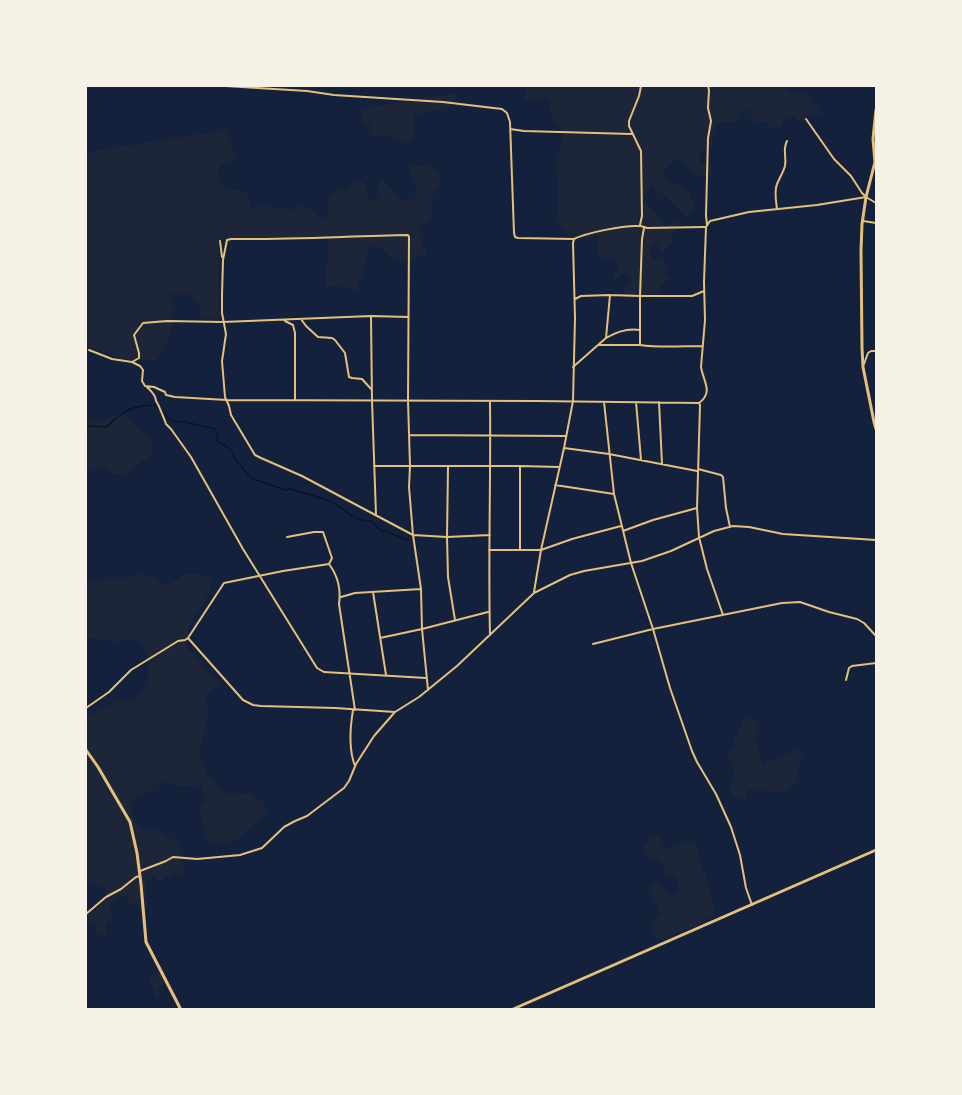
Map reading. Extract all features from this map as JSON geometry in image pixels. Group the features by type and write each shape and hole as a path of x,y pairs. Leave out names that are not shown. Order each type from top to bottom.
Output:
{"street":[{"path":"225,86 261,87 502,109 507,113 510,129 515,237 574,239 602,231 640,225 644,228 681,229 707,226"},
{"path":"640,225 642,151 632,134 629,121 641,86"},
{"path":"145,386 154,387 165,392 166,395 175,397 226,400 699,403 707,393 707,383 701,367 705,320 708,138 711,121 708,108 708,86"},
{"path":"876,110 873,139 875,162 866,197 861,250 863,367 876,429"},
{"path":"806,119 834,159 851,176 866,197 876,203"},
{"path":"510,129 632,134"},
{"path":"777,209 776,185 785,168 786,159 783,150 787,141"},
{"path":"707,226 710,220 749,212 819,205 866,197"},
{"path":"863,221 876,224"},
{"path":"640,345 644,228"},
{"path":"428,690 422,630 421,589 413,535 410,501 408,235 227,240 223,260 222,295 226,334 222,361 225,396 231,415 255,455 302,476 413,535 447,537 490,535"},
{"path":"534,592 573,401 574,239"},
{"path":"220,241 223,260"},
{"path":"574,299 581,296 692,296 704,291"},
{"path":"606,338 610,296"},
{"path":"132,362 139,358 134,335 142,323 371,316 408,317"},
{"path":"371,316 376,515"},
{"path":"301,319 318,337 335,340 345,353 349,377 362,379 372,390"},
{"path":"280,320 287,321 295,333 295,400"},
{"path":"573,367 606,338 619,332 640,330"},
{"path":"598,345 703,346"},
{"path":"89,350 112,359 132,362 143,370 142,381 153,392 166,424 191,457 238,540 317,668 324,672 426,678"},
{"path":"863,367 868,353 876,351"},
{"path":"490,401 490,635"},
{"path":"604,402 614,494 631,563 666,677 692,751 731,827 740,855 746,888 753,905"},
{"path":"636,402 641,460"},
{"path":"659,402 662,464"},
{"path":"699,403 697,508 699,537 723,615"},
{"path":"409,435 566,436"},
{"path":"564,448 721,475 730,527"},
{"path":"374,466 559,467"},
{"path":"448,466 448,577 454,620"},
{"path":"520,466 520,549"},
{"path":"555,485 614,494"},
{"path":"623,531 697,508"},
{"path":"489,550 541,550 622,526"},
{"path":"86,914 140,874 173,857 197,859 240,855 262,848 284,827 307,816 344,788 374,736 395,712 404,708 457,666 534,592 584,571 647,560 699,537 730,527 748,527 783,534 876,540"},
{"path":"287,537 323,532 332,558 329,564"},
{"path":"86,708 109,692 131,670 178,641 188,638 224,583 329,564"},
{"path":"329,564 336,575 350,674 354,710 350,742 355,766"},
{"path":"340,597 355,593 421,589"},
{"path":"373,592 386,676"},
{"path":"593,645 653,629 782,603 800,602 860,620 876,636"},
{"path":"380,638 422,630 489,612"},
{"path":"188,638 232,688 253,705 395,712"},
{"path":"846,680 849,668 876,663"},
{"path":"86,750 128,818 140,874 146,942 181,1010"},
{"path":"511,1010 876,850"}],"shaded area":[{"path":"526,86 785,86 787,91 810,94 812,104 818,104 821,113 798,122 794,116 782,118 782,126 770,129 767,122 756,122 746,109 739,113 742,121 716,123 716,135 712,138 712,145 700,151 700,163 711,162 712,176 698,176 678,158 663,171 667,180 687,189 696,209 687,217 651,184 643,199 666,226 675,221 680,227 670,236 673,241 662,252 656,243 649,247 653,260 661,256 669,268 664,271 670,279 660,286 661,297 625,298 624,287 631,282 626,272 615,280 613,275 618,272 618,265 614,258 597,257 597,236 573,238 556,220 559,194 555,159 563,138 562,133 549,110 551,105 549,100 544,98 528,101 524,97"},
{"path":"458,93 451,106 415,115 413,124 416,137 408,142 385,136 372,137 370,125 362,124 360,109"},
{"path":"226,130 231,146 237,155 236,161 220,164 219,179 229,190 246,193 251,208 266,206 292,210 303,205 325,218 328,214 329,198 339,186 349,189 353,180 362,181 371,200 380,197 378,186 380,180 385,181 395,194 404,200 414,199 417,195 409,165 420,166 429,162 439,174 442,182 432,197 431,221 415,226 422,236 421,242 426,250 425,255 400,261 381,248 372,245 368,249 356,291 346,287 326,286 328,239 218,241 219,318 201,317 198,303 188,293 172,294 173,312 170,336 156,361 119,358 86,345 86,152"},
{"path":"118,413 124,414 151,439 154,450 151,455 125,475 114,474 105,468 86,469 86,420 98,421"},
{"path":"188,573 213,579 207,596 189,625 187,647 221,685 206,696 209,717 199,752 207,773 217,785 229,795 250,793 263,802 266,812 238,839 230,843 219,843 210,842 198,810 205,802 201,785 183,787 165,783 158,784 138,796 132,804 134,820 139,826 158,831 178,844 186,873 180,876 177,871 159,882 155,876 146,882 147,906 145,906 148,940 183,1009 167,983 158,989 160,998 156,998 149,975 160,970 145,943 140,905 130,904 127,896 110,903 113,922 106,923 107,934 97,936 94,922 86,924 86,917 107,899 104,886 98,887 96,880 86,883 86,717 118,701 133,701 148,684 148,657 137,639 113,642 86,637 86,584 101,579 123,579 143,574 157,577 164,585"},
{"path":"748,717 756,720 760,726 755,736 763,765 797,750 803,759 798,767 797,781 785,792 759,788 749,790 745,799 740,800 731,793 734,769 728,758 729,752 736,745 734,740 744,720"},
{"path":"648,837 659,837 669,849 684,843 695,843 713,900 714,916 696,926 662,939 654,936 651,930 650,924 661,914 649,888 657,882 671,896 681,890 674,874 667,876 658,857 647,860 643,847 650,843"}],"waterway":[{"path":"86,426 106,427 123,413 139,406 155,405 159,409"},
{"path":"163,412 172,421 215,429 219,443 232,451 234,458 251,478 285,490 291,489 329,501 353,517 372,521 379,529 408,540"}]}
